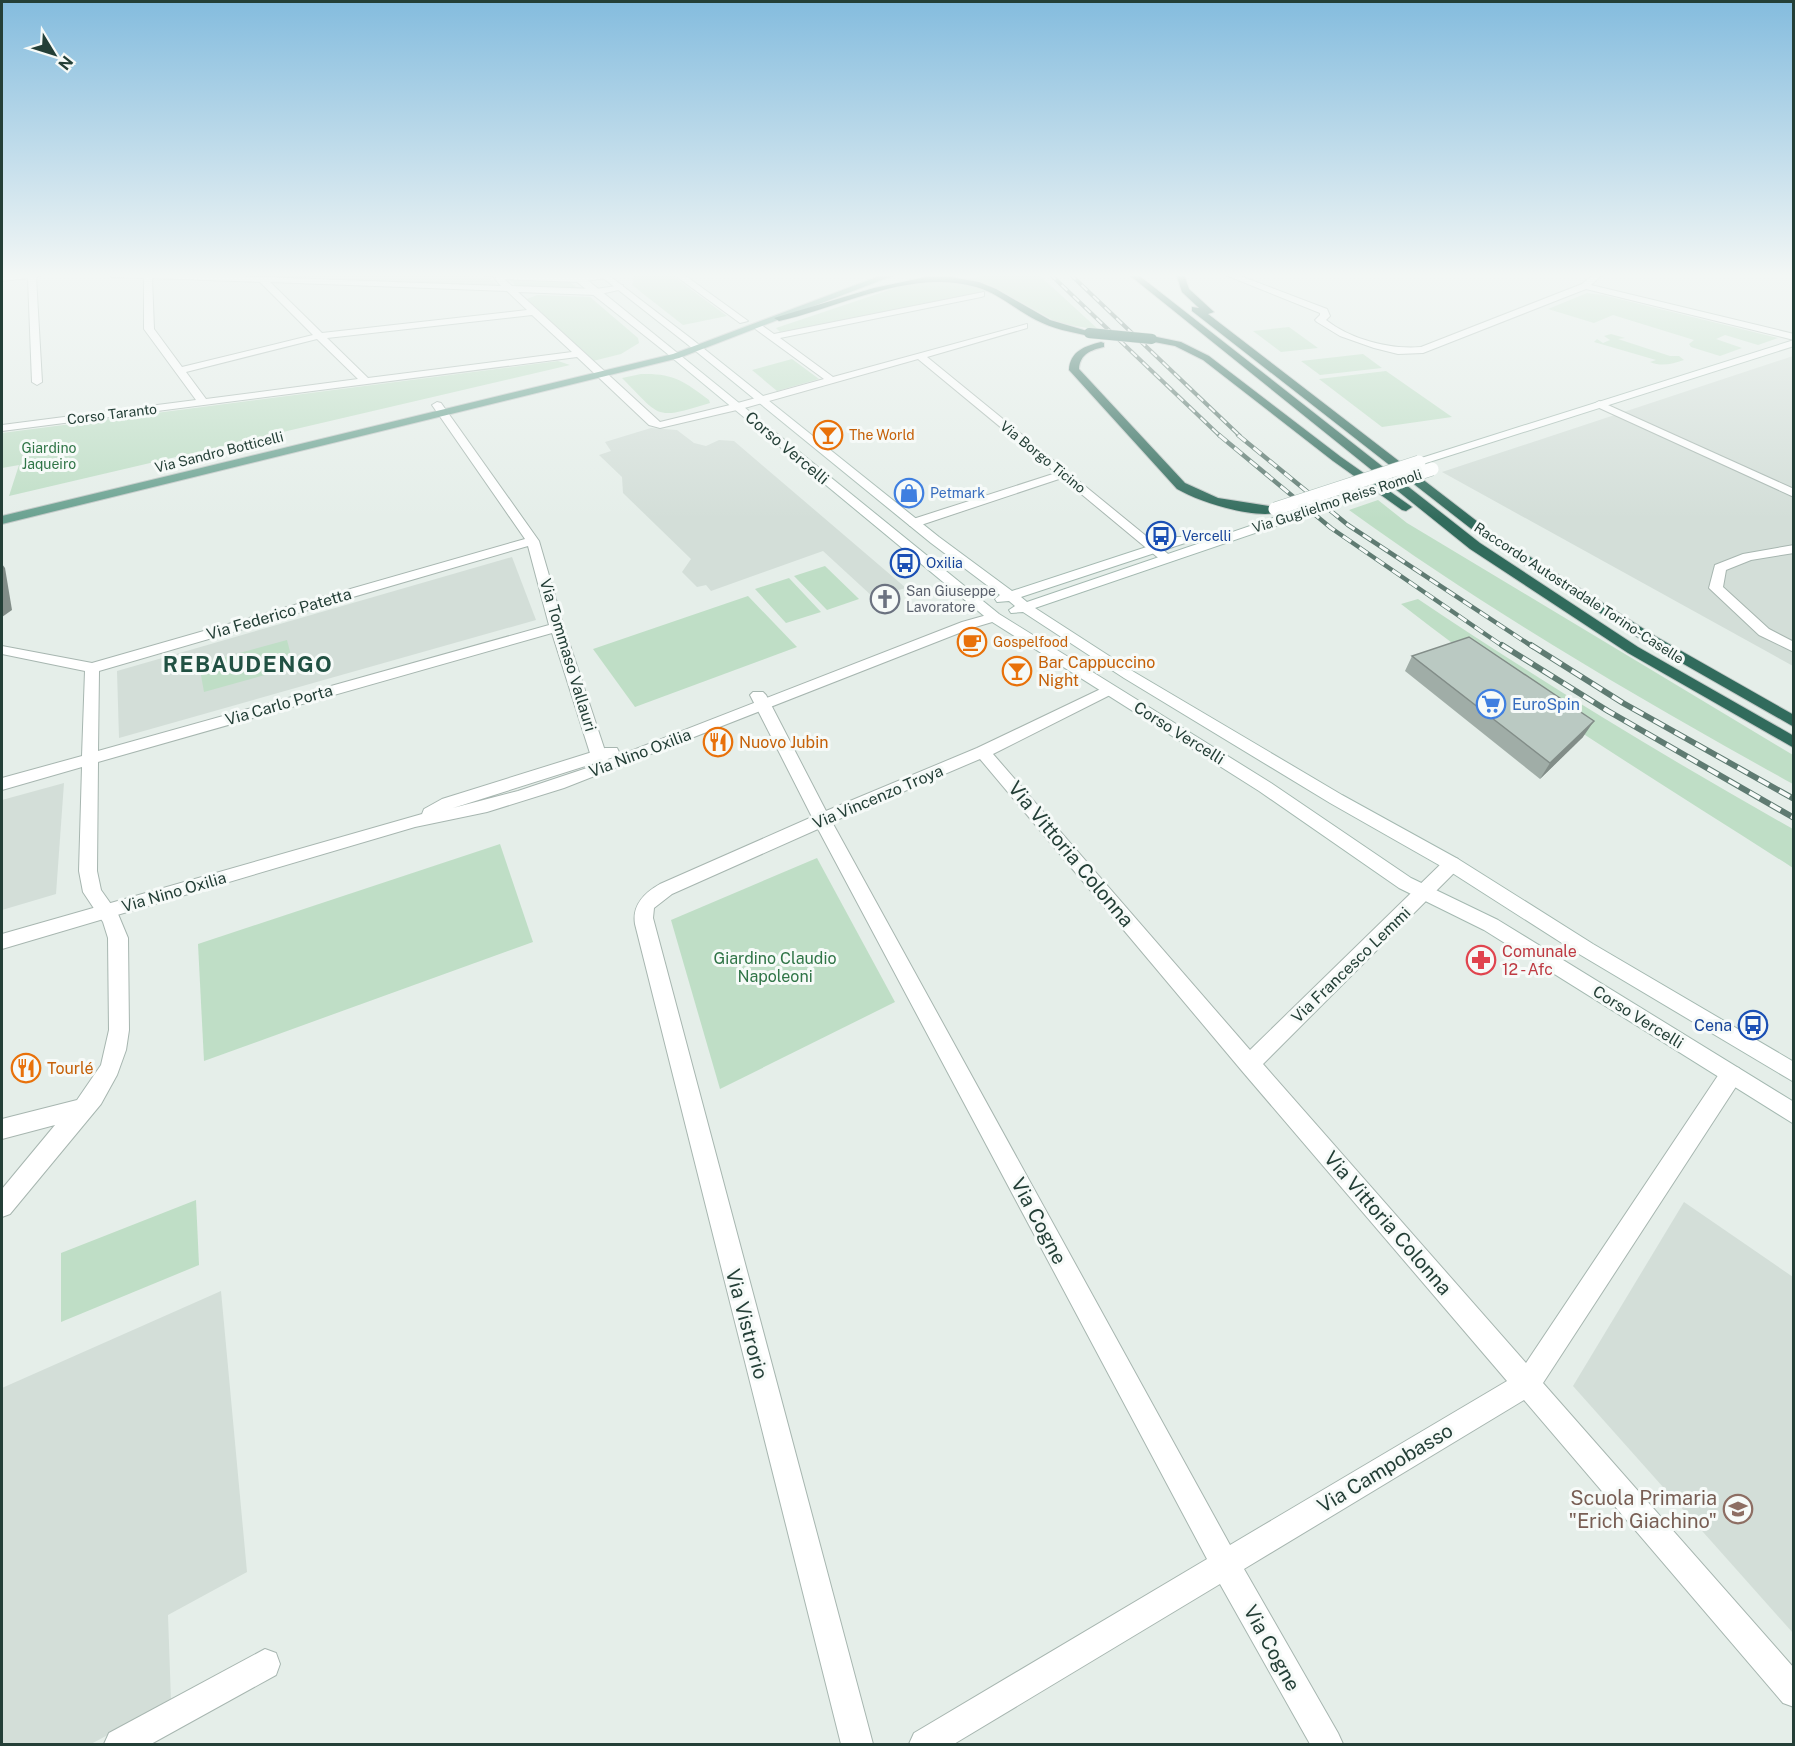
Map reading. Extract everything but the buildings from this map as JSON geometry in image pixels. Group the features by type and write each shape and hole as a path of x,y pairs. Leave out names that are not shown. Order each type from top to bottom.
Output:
{"highway":[{"path":"1078,355 1074,370 1181,486 1191,493 1217,502 1274,510"},
{"path":"1201,355 1337,459 1436,529 1486,561 1530,584"},
{"name":"Raccordo Autostradale Torino-Caselle","path":"1234,355 1432,514 1530,584 1674,674 1794,743"},
{"name":"Raccordo Autostradale Torino-Caselle","path":"1255,355 1449,507 1497,541 1650,639 1794,722"},
{"path":"1258,355 1280,375"}],"main road":[{"name":"Via Sandro Botticelli","path":"2,520 661,355"},
{"name":"Via Sandro Botticelli","path":"62,493 441,409"},
{"path":"2,507 27,501"}],"street":[{"path":"37,355 37,382"},
{"path":"169,355 203,402"},
{"path":"180,371 242,355"},
{"path":"339,355 367,383"},
{"name":"Corso Taranto","path":"2,428 569,355"},
{"path":"582,355 657,425 737,407 920,356"},
{"name":"Corso Vercelli","path":"674,355 994,618 1265,787 1382,869 1424,893 1491,925 1794,1114"},
{"name":"Corso Vercelli","path":"706,355 914,523 1024,607 1328,794 1452,864 1586,949 1794,1072"},
{"path":"797,355 831,380"},
{"name":"Via Guglielmo Reiss Romoli","path":"981,607 1419,462 1754,355"},
{"name":"Via Guglielmo Reiss Romoli","path":"994,618 1432,469 1786,355"},
{"name":"Via Borgo Ticino","path":"920,356 1167,558"},
{"path":"1599,404 1794,494"},
{"path":"441,409 533,541"},
{"path":"914,523 1064,474"},
{"name":"Via Tommaso Vallauri","path":"533,541 557,627 601,763"},
{"name":"Via Federico Patetta","path":"92,668 533,541"},
{"path":"1794,549 1748,557 1720,568 1716,588 1764,632 1794,648"},
{"path":"1063,632 1056,614 1065,592"},
{"name":"Via Nino Oxilia","path":"2,942 415,820 454,815 540,790 981,607"},
{"name":"Via Nino Oxilia","path":"760,700 957,629 994,618"},
{"name":"Via Carlo Porta","path":"2,784 557,627"},
{"path":"2,650 92,668 88,876 91,890 116,928 119,944 119,1035 110,1068 84,1108 2,1206"},
{"name":"Via Vincenzo Troya","path":"647,903 666,889 983,752 1109,690"},
{"name":"Via Cogne","path":"760,700 822,820 1225,1564 1327,1744"},
{"name":"Via Vittoria Colonna","path":"983,752 1249,1064 1794,1692"},
{"name":"Via Francesco Lemmi","path":"1249,1064 1452,864"},
{"name":"Via Vistrorio","path":"647,903 643,915 644,924 856,1744"},
{"name":"Via Campobasso","path":"926,1744 1528,1383 1731,1075"},
{"path":"2,1129 84,1108"},
{"path":"120,1744 265,1664"}],"shaded area":[{"path":"1793,356 1793,666 1442,472"},
{"path":"651,428 677,430 694,443 706,446 719,440 734,441 906,588 873,597 823,551 711,591 706,585 697,587 682,572 691,559 623,493 622,477 599,455 611,451 605,442"},
{"path":"512,557 536,620 119,738 117,671"},
{"path":"64,783 56,894 2,910 2,800"},
{"name":"Scuola Primaria \"Erich Giachino\"","path":"1684,1202 1793,1277 1793,1633 1573,1386"},
{"path":"221,1291 247,1572 168,1615 171,1701 91,1744 2,1744 2,1388"}],"green space":[{"path":"587,355 615,355 593,361"},
{"path":"1365,355 1382,368 1320,375 1301,361"},
{"path":"1640,355 1679,356 1684,360 1667,364 1650,362 1656,360"},
{"path":"792,359 819,379 777,391 752,370"},
{"name":"Giardino Jaqueiro","path":"558,361 570,365 9,496 19,465 2,468 2,433"},
{"path":"1386,371 1452,417 1382,427 1319,379"},
{"path":"641,374 662,375 678,380 700,393 710,403 678,412 660,412 645,401 622,378"},
{"path":"1378,500 1407,523 1793,755 1793,784 1567,654 1456,584 1349,510"},
{"path":"825,566 859,599 827,610 794,576"},
{"path":"789,578 821,612 786,623 755,589"},
{"path":"748,596 797,647 635,707 593,649"},
{"path":"1418,599 1603,718 1793,829 1793,868 1544,708 1401,604"},
{"path":"287,640 294,667 204,692 199,664"},
{"path":"500,844 533,942 204,1061 198,944"},
{"name":"Giardino Claudio Napoleoni","path":"817,858 895,1002 720,1089 671,920"},
{"path":"196,1200 199,1265 61,1322 61,1253"}],"railway":[{"path":"1136,355 1220,436"},
{"path":"1156,355 1240,436"},
{"path":"1219,435 1331,528 1504,647"},
{"path":"1238,435 1348,525 1533,647"},
{"path":"1502,645 1608,711 1794,818"},
{"path":"1531,645 1623,703 1794,799"}],"place":[{"name":"The World","path":"828,435"},
{"name":"Petmark","path":"909,493"},
{"name":"Vercelli","path":"1161,536"},
{"name":"Oxilia","path":"905,563"},
{"name":"San Giuseppe Lavoratore","path":"885,599"},
{"name":"Gospelfood","path":"972,642"},
{"name":"Bar Cappuccino Night","path":"1017,671"},
{"name":"EuroSpin","path":"1491,704"},
{"name":"Nuovo Jubin","path":"718,742"},
{"name":"Comunale 12 - Afc","path":"1481,960"},
{"name":"Cena","path":"1753,1025"},
{"name":"Tourlé","path":"26,1068"},
{"name":"Scuola Primaria \"Erich Giachino\"","path":"1738,1509"}],"district":[{"name":"REBAUDENGO","path":"248,664"}]}
